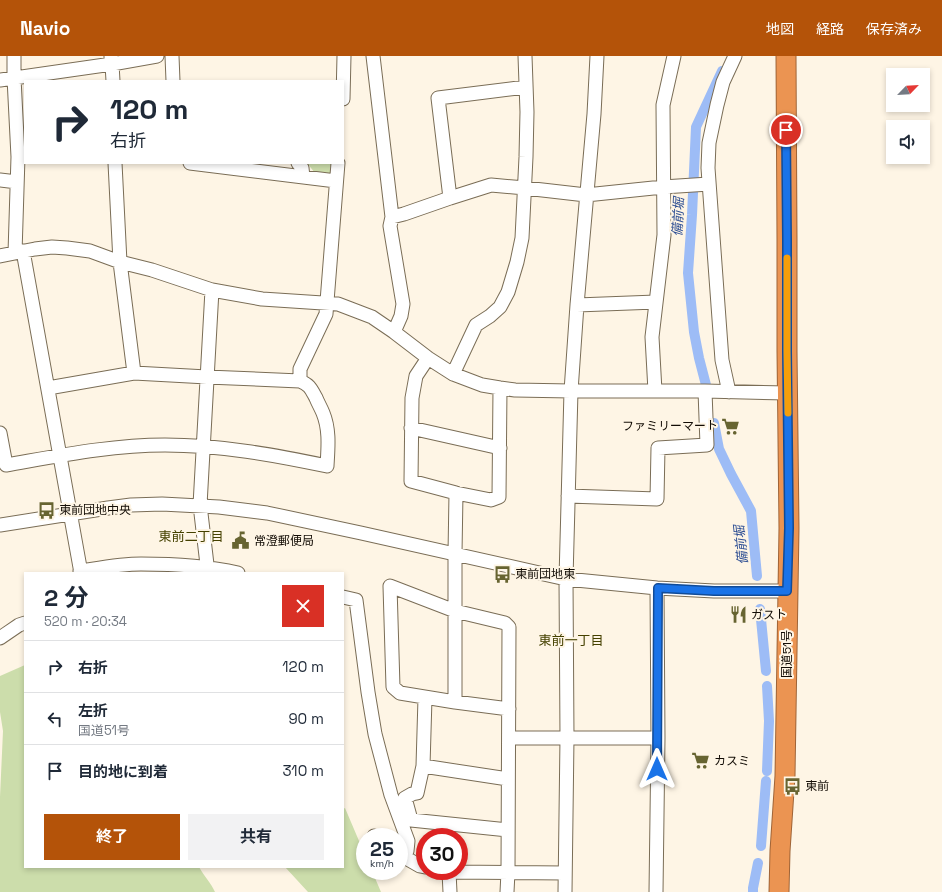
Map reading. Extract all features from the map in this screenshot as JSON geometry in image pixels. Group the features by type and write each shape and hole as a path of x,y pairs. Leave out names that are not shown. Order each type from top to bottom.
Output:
{"highway":[{"name":"国道51号","path":"779,892 785,776 789,528 786,56"}],"street":[{"path":"14,56 14,78 21,157 17,182 19,252 48,388 80,572 140,564 197,566 207,570 221,569 234,572"},
{"path":"100,56 111,60"},
{"path":"0,80 111,60 157,56"},
{"path":"172,56 173,80"},
{"path":"343,80 344,56"},
{"path":"373,56 392,217 390,226 403,304 401,316 394,332"},
{"path":"453,374 476,325 500,307 508,292 517,262 522,238 526,149 527,112 525,56"},
{"path":"565,892 567,738 566,578 570,391 594,114 597,56"},
{"path":"655,391 652,337 664,235 663,105 674,56"},
{"path":"729,392 722,360 716,288 699,185 708,168 709,143 723,82 735,56"},
{"path":"111,60 112,80"},
{"path":"450,198 438,98 526,88"},
{"path":"115,164 120,262 134,372"},
{"path":"198,164 336,181"},
{"path":"299,164 302,168 303,178"},
{"path":"300,381 300,369 326,314 338,164"},
{"path":"0,180 17,182"},
{"path":"392,217 491,185 586,195 699,185"},
{"path":"0,256 52,247 90,251 120,262 152,270 212,290 262,299 338,304 372,317 428,358 453,374 482,385 515,390 787,393"},
{"path":"207,570 200,505 212,290"},
{"path":"577,305 656,302"},
{"path":"428,358 416,376 412,398 411,481 456,493 491,500 499,497 500,388"},
{"path":"0,433 6,465 60,455 125,447 165,445 244,450 327,466 327,428 323,413 313,392 307,384 300,381 134,372 48,388"},
{"path":"568,496 657,499 658,448 707,445 705,391"},
{"path":"411,428 500,448"},
{"path":"455,702 456,493"},
{"path":"0,526 131,505 200,505 267,513 566,578 658,588 714,591 787,591"},
{"path":"507,892 508,872 508,738 509,709 509,627 505,623 455,611 390,586 393,687 400,693 425,698 509,709"},
{"path":"656,892 658,588"},
{"path":"344,597 356,600 375,734 392,795 403,828"},
{"path":"0,638 24,623"},
{"path":"425,698 423,766 417,793 405,798 411,820 508,830"},
{"path":"508,738 658,738"},
{"path":"423,766 508,779"},
{"path":"468,871 566,873"},
{"path":"448,880 450,892"}],"green space":[{"path":"308,164 331,164 330,173 315,173"},
{"path":"24,665 24,868 200,868 215,892 0,892 0,797 3,731 0,712 0,676"},
{"path":"345,808 356,834 356,880 376,880 381,892 308,892 286,868 344,868"}],"waterway":[{"name":"備前堀","path":"706,385 694,332 688,273 696,127 722,71"},
{"name":"備前堀","path":"714,423 719,449 751,511 757,576"},
{"name":"備前堀","path":"760,609 766,671"},
{"name":"備前堀","path":"767,686 769,721 767,771"},
{"name":"備前堀","path":"761,846 766,781"},
{"name":"備前堀","path":"753,892 758,863"}],"slow traffic":[{"path":"787,258 788,413"}],"place":[{"name":"ファミリーマート","path":"731,426"},
{"name":"東前団地中央","path":"46,510"},
{"name":"常澄郵便局","path":"241,541"},
{"name":"東前団地東","path":"502,574"},
{"name":"ガスト","path":"738,615"},
{"name":"カスミ","path":"701,761"},
{"name":"東前","path":"792,786"}],"district":[{"name":"東前二丁目","path":"191,536"},
{"name":"東前一丁目","path":"571,640"}],"route":[{"path":"657,769 658,588 714,591 787,591 789,528 786,130"}]}
